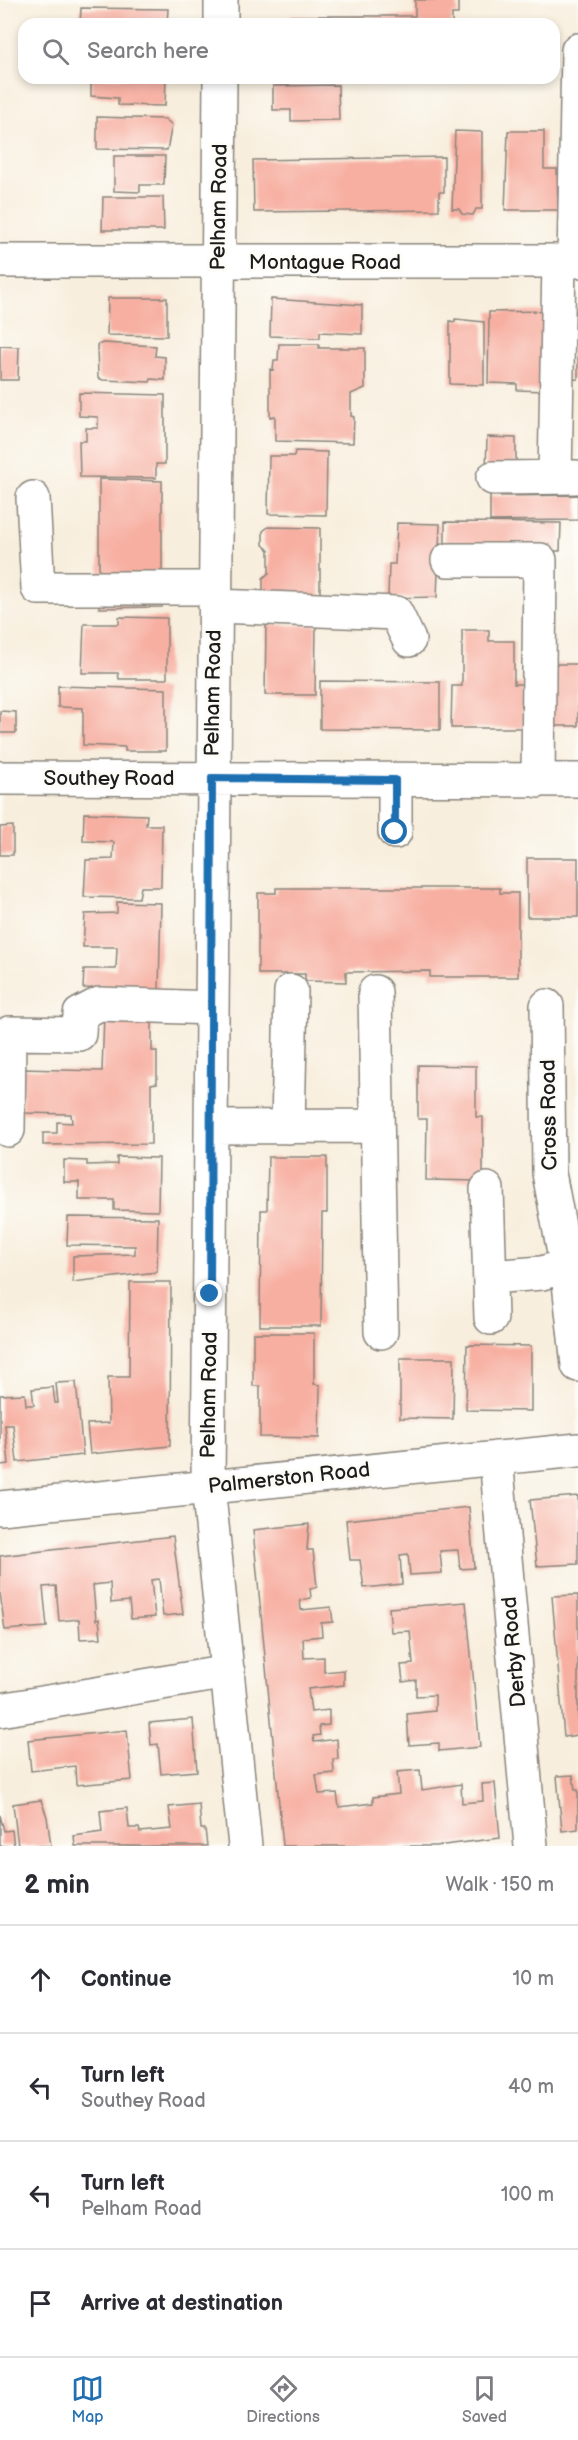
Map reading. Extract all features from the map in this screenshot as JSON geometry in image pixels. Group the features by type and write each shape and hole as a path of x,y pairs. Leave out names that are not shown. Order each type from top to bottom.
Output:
{"street":[{"path":"221,0 221,18"},
{"path":"493,478 567,477 570,261 578,50"},
{"name":"Pelham Road","path":"220,84 212,778 208,1486 245,1846"},
{"name":"Montague Road","path":"0,261 570,261"},
{"path":"33,498 38,588 214,597 396,613 408,640"},
{"path":"448,560 540,560 538,781"},
{"name":"Southey Road","path":"0,778 578,780"},
{"path":"395,780 395,832"},
{"path":"288,1127 291,991"},
{"path":"375,992 381,1332"},
{"path":"8,1130 9,1033 79,1034 80,1014 99,1004 212,1008"},
{"name":"Cross Road","path":"547,1005 549,1173 572,1263 578,1365"},
{"path":"211,1127 377,1126"},
{"path":"487,1189 491,1318"},
{"path":"490,1277 542,1273 572,1263"},
{"name":"Palmerston Road","path":"0,1508 578,1450"},
{"name":"Derby Road","path":"496,1458 531,1846"},
{"path":"0,1710 228,1672"}],"building":[{"path":"415,0 458,0 458,14 452,14 452,18 290,18 290,16 415,16"},
{"path":"81,8 168,9 167,18 80,18"},
{"path":"91,84 166,84 165,106 118,105 118,98 91,96"},
{"path":"338,85 339,120 291,121 291,110 273,110 273,86"},
{"path":"97,117 165,119 172,125 167,150 97,149"},
{"path":"455,131 482,132 482,209 476,209 473,215 462,214 459,209 452,209"},
{"path":"508,131 544,131 544,169 557,169 558,210 505,210"},
{"path":"114,156 165,156 164,185 140,185 140,192 114,191"},
{"path":"444,157 444,192 439,192 439,210 254,212 253,160"},
{"path":"103,197 163,197 164,230 102,230"},
{"path":"108,298 167,298 167,336 107,335"},
{"path":"271,299 362,305 362,334 320,332 320,338 270,336"},
{"path":"578,309 578,379 569,380 574,315"},
{"path":"545,311 545,391 517,390 517,384 488,383 489,312"},
{"path":"455,319 484,322 484,385 450,384 450,321 455,322"},
{"path":"103,343 156,346 155,356 165,357 165,380 151,379 150,382 98,378 97,345"},
{"path":"279,344 319,344 319,348 365,348 365,388 351,394 351,416 354,417 353,443 275,441 275,416 270,417 270,369 273,370 274,360 278,360"},
{"path":"0,346 19,347 18,380 0,380"},
{"path":"79,393 165,395 165,464 156,464 156,478 80,477 79,441 86,441 86,428 98,428 98,417 79,416"},
{"path":"487,437 516,438 516,471 486,471"},
{"path":"295,451 327,452 326,515 268,514 269,456 294,456"},
{"path":"99,479 162,481 162,607 99,608"},
{"path":"578,495 578,520 490,521 490,496"},
{"path":"445,522 561,523 560,551 445,550"},
{"path":"397,523 440,524 437,597 388,598 389,564 395,564"},
{"path":"268,527 320,528 320,597 269,596 263,591 263,578 269,573 269,550 263,545 263,531"},
{"path":"119,617 167,618 167,679 119,679 118,673 82,673 84,624 119,624"},
{"path":"266,625 316,625 315,695 265,695"},
{"path":"462,630 489,630 489,641 514,641 514,684 523,684 523,728 451,728 452,686 462,686"},
{"path":"551,664 578,664 578,726 549,726"},
{"path":"320,681 440,682 440,730 320,729"},
{"path":"58,686 166,689 166,751 125,751 125,747 83,745 83,708 58,707"},
{"path":"0,711 16,712 16,733 0,733"},
{"path":"84,813 147,815 146,825 162,825 161,887 141,887 139,898 84,897 86,860 113,859 114,842 83,841"},
{"path":"13,826 13,855 0,855 0,827"},
{"path":"527,858 578,858 578,917 527,917"},
{"path":"276,888 500,888 500,893 518,893 518,977 430,977 430,971 346,972 346,982 305,981 305,974 258,974 258,893 276,893"},
{"path":"117,902 161,903 159,990 83,988 84,969 116,969 117,947 83,947 85,914 117,913"},
{"path":"104,1015 152,1015 152,1051 157,1051 157,1083 151,1084 151,1144 43,1145 43,1133 57,1133 57,1122 72,1123 71,1114 22,1113 22,1069 102,1071"},
{"path":"418,1065 476,1066 476,1117 483,1117 483,1181 426,1180 427,1119 418,1119"},
{"path":"117,1157 159,1158 158,1211 114,1210 114,1200 79,1200 79,1182 64,1182 64,1160 87,1161 87,1165 117,1164"},
{"path":"268,1157 327,1157 327,1213 322,1213 321,1326 260,1326 261,1210 267,1210"},
{"path":"68,1217 158,1218 157,1272 73,1282 73,1256 135,1254 135,1246 67,1245"},
{"path":"130,1282 171,1282 170,1446 90,1454 87,1424 109,1423 108,1377 129,1377"},
{"path":"253,1333 314,1333 314,1384 320,1385 319,1438 260,1437 260,1386 253,1386"},
{"path":"467,1345 531,1346 531,1411 466,1410"},
{"path":"400,1358 454,1358 453,1419 400,1418"},
{"path":"76,1382 83,1455 17,1462 13,1425 5,1425 9,1464 0,1465 0,1395 25,1394 26,1405 34,1405 32,1389 53,1387 55,1403 58,1403 56,1383"},
{"path":"578,1496 578,1564 537,1566 530,1500"},
{"path":"469,1507 474,1568 460,1569 458,1550 440,1551 442,1573 410,1575 408,1554 400,1555 402,1584 364,1588 360,1560 350,1560 346,1520"},
{"path":"309,1524 307,1550 313,1550 317,1587 310,1589 311,1598 300,1600 301,1610 331,1607 333,1622 321,1623 322,1636 303,1638 304,1658 324,1657 324,1672 344,1670 344,1685 308,1689 311,1712 329,1710 329,1725 319,1726 320,1735 313,1736 314,1742 337,1739 338,1759 333,1759 334,1773 316,1775 319,1794 337,1793 339,1807 373,1803 373,1797 399,1794 397,1772 420,1770 422,1790 461,1784 462,1803 483,1801 482,1784 495,1783 500,1838 436,1846 283,1846 253,1530"},
{"path":"173,1536 183,1614 163,1616 159,1579 151,1580 155,1617 131,1619 129,1601 111,1603 110,1583 93,1585 96,1620 99,1619 101,1638 80,1639 79,1619 59,1621 56,1586 43,1587 47,1627 5,1630 0,1593 0,1556"},
{"path":"578,1595 578,1735 564,1737 552,1596"},
{"path":"466,1602 480,1747 439,1751 439,1743 409,1745 407,1714 435,1711 435,1695 416,1696 416,1680 403,1682 401,1665 413,1664 410,1631 391,1632 389,1608"},
{"path":"193,1719 197,1771 161,1774 158,1744 151,1745 149,1723"},
{"path":"127,1730 132,1780 76,1785 75,1766 31,1771 28,1740"},
{"path":"573,1775 575,1790 578,1790 578,1829 562,1831 557,1776"},
{"path":"41,1800 47,1817 51,1846 18,1846 13,1804"},
{"path":"199,1804 201,1829 205,1829 207,1846 75,1846 74,1836 102,1832 100,1811 127,1808 129,1828 139,1828 140,1832 172,1829 169,1807"},
{"path":"0,1815 4,1831 12,1830 14,1846 0,1846"}],"route":[{"path":"210,1294 212,778 395,780 395,832"}]}
